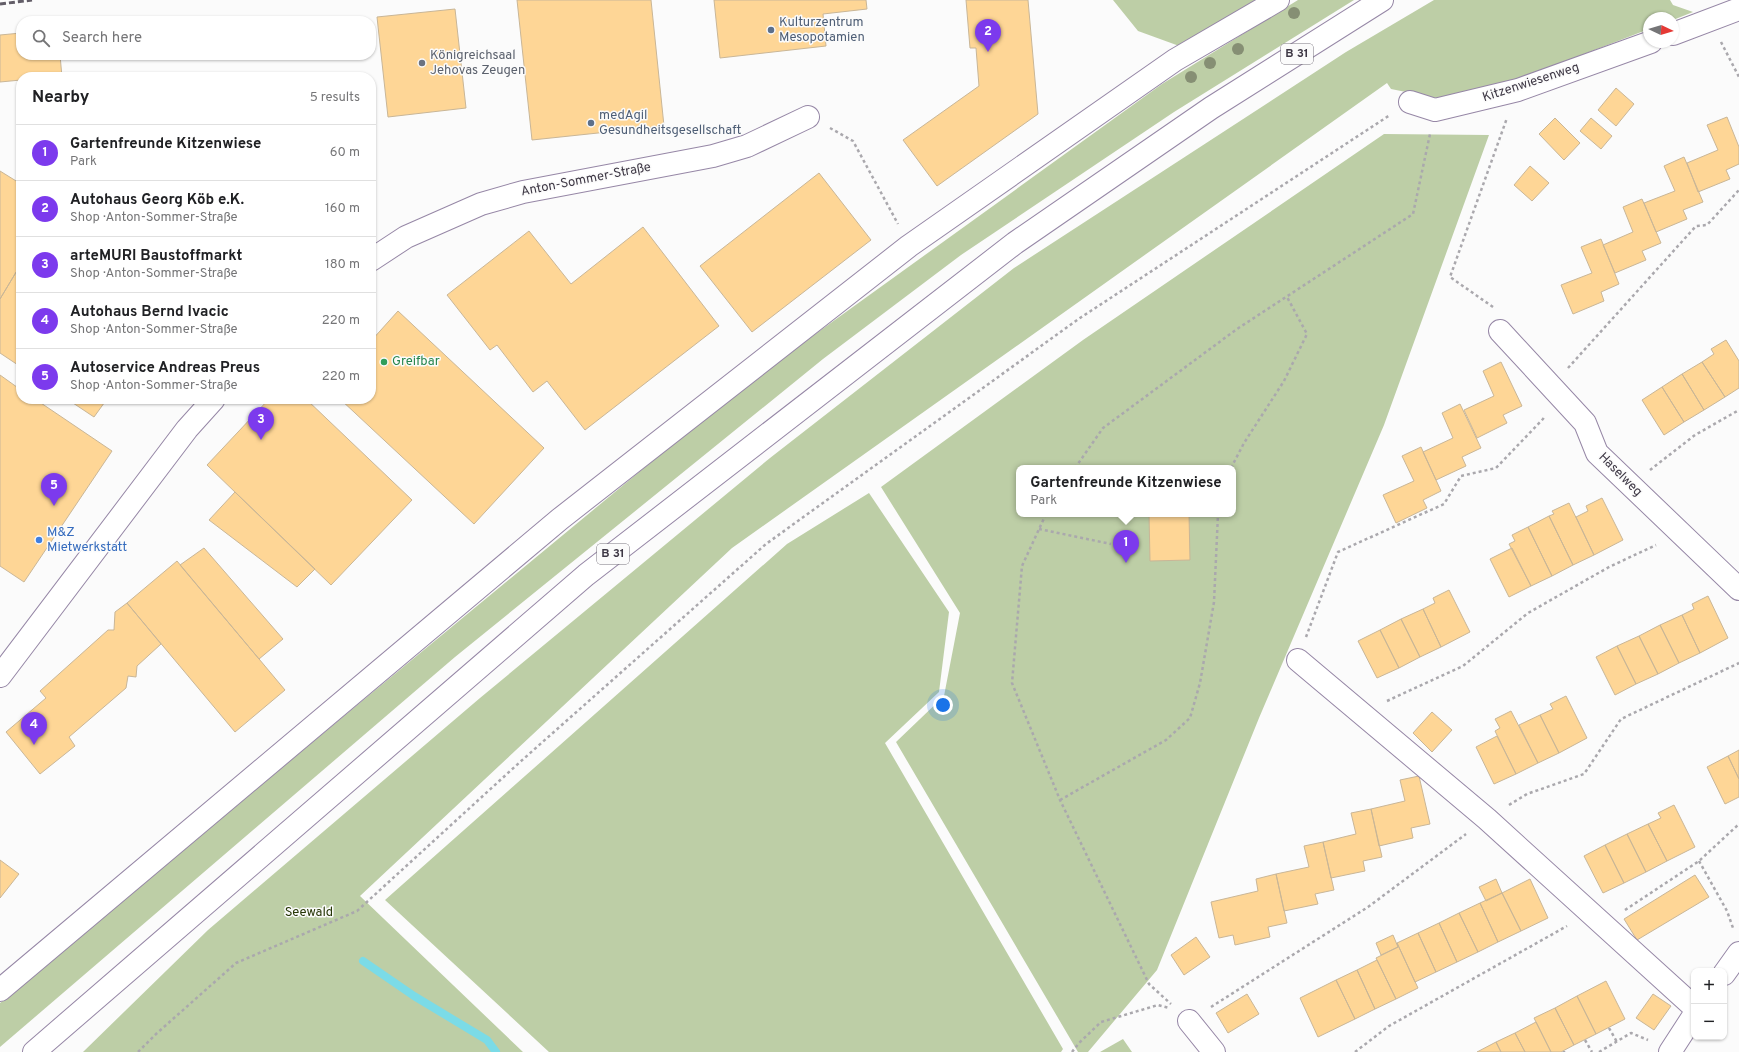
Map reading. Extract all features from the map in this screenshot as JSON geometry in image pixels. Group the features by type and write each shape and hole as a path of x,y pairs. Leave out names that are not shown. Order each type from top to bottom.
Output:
{"main road":[{"path":"0,990 560,519 909,246 1175,60 1278,0"},
{"name":"B 31","path":"41,1046 586,575 1014,244 1211,108 1382,0"},
{"path":"1679,32 1739,9"},
{"name":"Kitzenwiesenweg","path":"1435,110 1518,90 1643,45"},
{"path":"1410,102 1435,110"},
{"name":"Anton-Sommer-Straße","path":"376,257 406,237 481,204 523,192 713,156 747,146 808,117"},
{"name":"Haselweg","path":"1500,330 1585,423 1597,454 1739,589"},
{"path":"0,676 187,429 210,404"},
{"path":"1298,660 1486,819 1691,1004"},
{"path":"1727,970 1739,953"},
{"path":"1183,1016 1214,1052"},
{"path":"1671,1051 1691,1020"}],"path":[{"path":"1710,21 1739,77"},
{"path":"1500,330 1501,313 1450,277 1518,90"},
{"path":"138,1052 156,1034 236,963 357,911 520,762 766,544 1080,318 1410,102"},
{"path":"1077,465 1103,428 1237,329 1413,214 1435,110"},
{"path":"808,117 853,141 909,246"},
{"path":"1298,660 1338,552 1444,504 1462,476 1496,468 1543,419 1551,386 1696,226 1707,225 1739,190"},
{"path":"1233,465 1244,444 1284,381 1307,334 1287,297"},
{"path":"1630,486 1695,435 1739,410"},
{"path":"1045,517 1022,566 1012,683 1060,800 1149,984 1183,1016"},
{"path":"1060,800 1166,740 1190,718 1200,682 1214,602 1218,517"},
{"path":"1039,529 1111,544"},
{"path":"1361,713 1462,666 1528,613 1610,567 1680,534"},
{"path":"1183,1016 1368,907 1486,819 1527,794 1584,774 1621,719 1739,664"},
{"path":"1355,1052 1389,1026 1597,919 1699,861 1739,824"},
{"path":"1699,861 1727,911 1734,931"},
{"path":"1072,1052 1079,1043 1101,1022 1158,1005 1183,1016"},
{"path":"1609,1028 1618,1042"},
{"path":"1599,1052 1632,1034 1671,1051"},
{"path":"1585,1040 1592,1052"}],"green space":[{"path":"1113,0 1265,0 1182,47 1138,31"},
{"path":"1298,0 1354,0 1174,112 961,255 823,359 455,657 0,1047 0,1003 742,387 1162,84"},
{"name":"Seewald","path":"1434,0 1670,0 1673,5 1693,12 1679,18 1679,12 1643,12 1643,31 1486,92 1436,98 1391,89 1387,83 732,548 360,896 523,1052 83,1052 208,930 480,698 770,458 1014,268 1346,52"},
{"path":"1384,134 1489,135 1384,425 1259,718 1157,970 1088,1052 1078,1052 896,742 944,696 960,613 881,487 1083,340"},
{"path":"869,493 949,612 939,692 885,743 1063,1049 1061,1052 549,1052 385,900 787,544"},
{"path":"1123,1039 1132,1052 1100,1052"}],"building":[{"path":"517,0 651,0 664,126 532,140"},
{"name":"Kulturzentrum Mesopotamien","path":"714,0 866,0 867,9 823,14 826,46 720,58"},
{"path":"966,0 1028,0 1038,114 937,186 903,140 979,86 976,48 970,48"},
{"name":"Königreichsaal Jehovas Zeugen","path":"455,9 466,108 388,117 377,17"},
{"path":"16,33 16,60 60,60 62,72 16,72 16,80 0,82 0,35"},
{"path":"1616,88 1634,104 1616,126 1598,110"},
{"path":"1727,117 1739,147 1739,164 1726,170 1730,179 1698,192 1687,163 1718,150 1707,125"},
{"path":"1555,118 1580,143 1564,160 1539,134"},
{"path":"1591,118 1612,136 1601,149 1580,131"},
{"path":"1684,157 1703,202 1683,210 1687,219 1656,232 1644,203 1675,191 1664,166"},
{"path":"1530,166 1549,183 1532,201 1514,185"},
{"path":"0,171 16,181 16,272 0,299"},
{"path":"819,173 871,240 752,332 700,266"},
{"path":"1642,199 1661,243 1642,251 1646,260 1615,273 1603,245 1633,232 1623,207"},
{"path":"643,227 719,326 585,430 547,381 533,392 497,345 490,350 447,295 529,231 571,284"},
{"path":"1601,239 1619,284 1601,292 1604,301 1573,314 1561,285 1592,273 1581,247"},
{"path":"16,272 16,364 0,353 0,299"},
{"path":"398,311 544,448 474,524 345,404 376,404 376,335"},
{"path":"1726,340 1739,361 1739,388 1725,397 1702,362 1714,354 1711,349"},
{"path":"1501,362 1522,406 1503,415 1507,423 1477,438 1464,410 1494,396 1483,371"},
{"path":"1702,362 1725,397 1704,410 1682,374"},
{"path":"1682,374 1704,410 1684,422 1662,387"},
{"path":"0,375 16,386 16,404 42,404 112,451 24,582 0,566"},
{"path":"1662,387 1684,422 1664,435 1642,400"},
{"path":"74,404 103,404 94,417"},
{"path":"264,404 311,404 412,500 331,585 207,465"},
{"path":"1460,404 1481,448 1462,457 1466,466 1436,480 1423,452 1453,438 1442,413"},
{"path":"1421,447 1441,491 1423,500 1427,508 1396,523 1383,495 1414,481 1402,456"},
{"path":"235,492 315,569 297,587 209,520"},
{"path":"1602,498 1623,540 1594,555 1576,517 1588,511 1586,506"},
{"path":"1569,503 1594,555 1573,565 1549,516 1554,514 1552,511"},
{"path":"1549,516 1573,565 1552,576 1528,527"},
{"path":"1149,517 1189,517 1190,560 1150,561"},
{"path":"1528,527 1552,576 1531,586 1509,544 1515,541 1512,535"},
{"path":"204,548 283,639 259,659 180,565"},
{"path":"1512,548 1531,586 1509,597 1490,559"},
{"path":"177,561 285,690 235,732 127,603"},
{"path":"1449,590 1470,632 1441,647 1423,609 1435,603 1433,598"},
{"path":"1708,596 1728,638 1700,653 1682,615 1694,609 1692,604"},
{"path":"127,603 161,644 137,666 136,677 128,676 126,688 69,737 75,746 40,774 6,732 46,698 40,691 108,630 114,630 115,612"},
{"path":"1423,609 1441,647 1420,657 1401,619"},
{"path":"1682,615 1700,653 1679,663 1660,625"},
{"path":"1401,619 1420,657 1399,668 1380,630"},
{"path":"1660,625 1679,663 1658,674 1639,636"},
{"path":"1380,630 1399,668 1377,678 1358,641"},
{"path":"1639,636 1658,674 1636,684 1617,646"},
{"path":"1617,646 1636,684 1615,695 1596,657"},
{"path":"1566,696 1587,738 1559,753 1540,715 1553,709 1550,704"},
{"path":"1511,711 1538,763 1516,774 1495,731 1500,728 1495,719"},
{"path":"1432,712 1452,730 1432,752 1413,733"},
{"path":"1540,715 1559,753 1538,763 1519,725"},
{"path":"1497,736 1516,774 1494,784 1476,747"},
{"path":"1739,750 1739,779 1728,756"},
{"path":"1728,756 1739,779 1739,797 1725,804 1707,767"},
{"path":"1419,776 1430,824 1411,828 1413,838 1379,846 1371,809 1405,801 1400,780"},
{"path":"1674,805 1695,847 1667,861 1648,824 1661,818 1658,813"},
{"path":"1371,809 1382,857 1363,861 1365,871 1331,878 1323,842 1356,834 1351,813"},
{"path":"1648,824 1667,861 1646,872 1627,834"},
{"path":"1627,834 1646,872 1624,883 1605,845"},
{"path":"1323,842 1334,890 1315,894 1318,904 1284,911 1276,874 1309,867 1304,846"},
{"path":"1605,845 1624,883 1603,893 1584,856"},
{"path":"0,860 19,874 0,898"},
{"path":"1276,874 1287,923 1268,927 1270,937 1235,945 1233,935 1219,938 1211,902 1258,891 1256,879"},
{"path":"1695,875 1709,897 1637,940 1624,919"},
{"path":"1496,879 1502,893 1486,901 1479,887"},
{"path":"1530,879 1548,918 1521,931 1502,893"},
{"path":"1502,893 1521,931 1498,942 1480,903"},
{"path":"1480,903 1498,942 1478,952 1459,913"},
{"path":"1459,913 1478,952 1457,962 1439,923"},
{"path":"1439,923 1457,962 1436,972 1418,933"},
{"path":"1418,933 1436,972 1415,982 1397,943"},
{"path":"1393,935 1398,947 1381,955 1376,943"},
{"path":"1196,937 1210,957 1184,975 1171,955"},
{"path":"1397,943 1418,988 1396,999 1376,958 1398,947"},
{"path":"1377,960 1396,999 1375,1009 1357,970"},
{"path":"1357,970 1375,1009 1355,1019 1336,980"},
{"path":"1336,980 1355,1019 1318,1037 1300,998"},
{"path":"1606,981 1625,1019 1596,1034 1577,996"},
{"path":"1247,994 1259,1014 1228,1033 1216,1013"},
{"path":"1653,994 1671,1006 1654,1030 1636,1018"},
{"path":"1577,996 1596,1034 1574,1045 1555,1008"},
{"path":"1555,1008 1574,1045 1561,1052 1551,1052 1534,1018"},
{"path":"1536,1022 1551,1052 1525,1052 1515,1033"},
{"path":"1515,1033 1525,1052 1501,1052 1496,1042"},
{"path":"1496,1042 1501,1052 1477,1052"}],"waterway":[{"path":"363,961 414,996 487,1040 496,1052"}],"railway":[{"path":"0,4 32,0"}],"place":[{"name":"Kulturzentrum Mesopotamien","path":"771,30"},
{"name":"Autohaus Georg Köb e.K.","path":"988,52"},
{"name":"Königreichsaal Jehovas Zeugen","path":"422,63"},
{"name":"medAgil Gesundheitsgesellschaft","path":"591,123"},
{"name":"Greifbar","path":"384,362"},
{"name":"arteMURI Baustoffmarkt","path":"261,440"},
{"name":"Autoservice Andreas Preus","path":"54,506"},
{"name":"M&Z Mietwerkstatt","path":"39,540"},
{"name":"Gartenfreunde Kitzenwiese","path":"1126,563"},
{"name":"Autohaus Bernd Ivacic","path":"34,745"}]}
